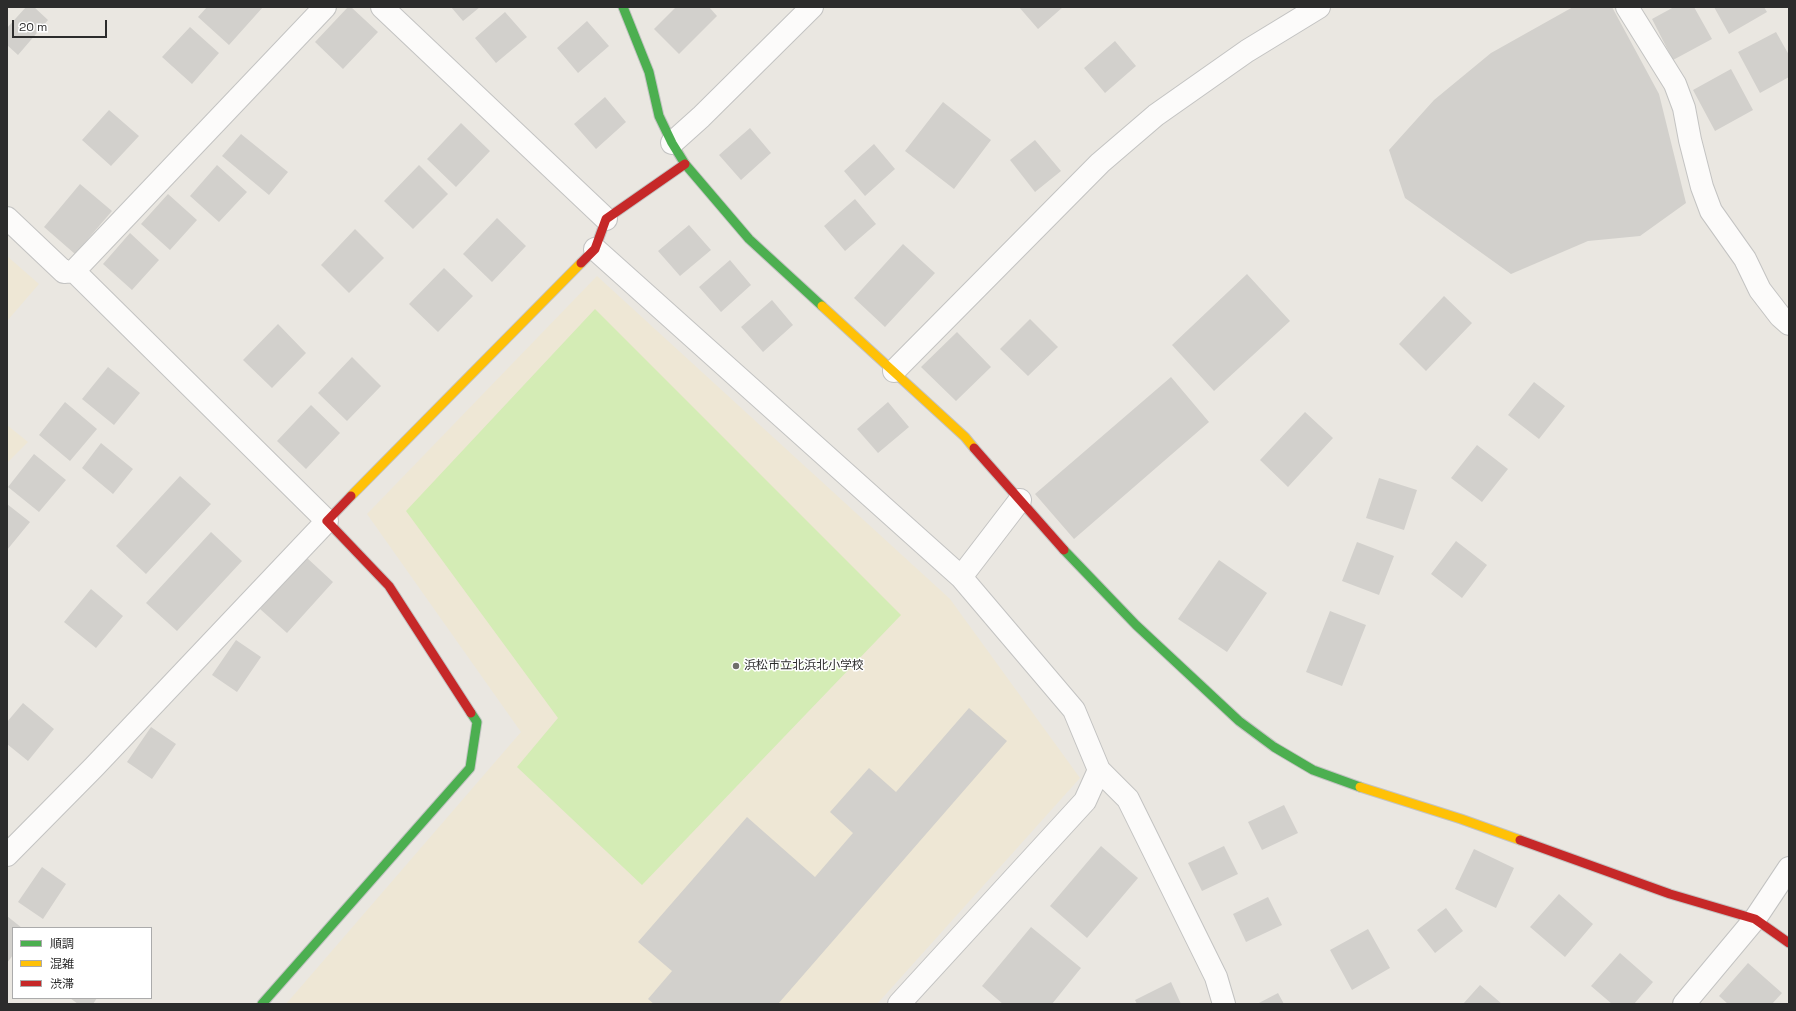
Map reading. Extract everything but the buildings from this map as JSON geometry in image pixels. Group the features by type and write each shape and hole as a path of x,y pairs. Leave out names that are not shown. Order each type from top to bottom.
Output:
{"street":[{"path":"7,218 64,272 74,271 325,7"},
{"path":"382,7 606,219"},
{"path":"623,7 649,72 659,116 672,142 685,164 749,239 894,370 965,437 1054,540 1136,625 1239,721 1274,747 1313,770 1375,792 1461,819 1670,894 1755,919 1789,943"},
{"path":"672,142 701,117 812,7"},
{"path":"894,370 1100,163 1156,115 1240,55 1320,7"},
{"path":"1627,7 1675,84 1684,108 1691,146 1702,187 1711,211 1745,259 1760,290 1780,316 1789,324"},
{"path":"7,856 94,768 327,521 595,249 606,219 624,208 685,164"},
{"path":"595,249 961,577 1074,710 1099,770 1128,799 1216,977 1224,1004"},
{"path":"74,271 327,521 389,586 477,722 470,768 262,1004"},
{"path":"961,577 1020,500"},
{"path":"898,1004 1085,801 1099,770"},
{"path":"1684,1004 1755,919 1789,868"}],"shaded area":[{"path":"7,256 39,284 7,321"},
{"name":"浜松市立北浜北小学校","path":"597,276 950,599 1080,778 877,1004 286,1004 521,732 367,514"},
{"path":"7,425 28,442 7,463"}],"green space":[{"path":"595,309 901,615 642,885 517,767 558,718 406,511"}],"traffic: fast":[{"path":"623,7 649,72 659,116 672,143 685,164 749,239 822,306"},
{"path":"1064,550 1136,625 1239,721 1274,747 1313,770 1360,787"},
{"path":"262,1004 470,768 477,722 471,713"}],"traffic: slow":[{"path":"351,496 581,263"},
{"path":"822,306 965,437 974,448"},
{"path":"1360,787 1461,819 1520,840"}],"traffic: jam":[{"path":"581,263 595,249 606,219 685,164"},
{"path":"974,448 1064,550"},
{"path":"351,496 327,521 389,586 471,713"},
{"path":"1520,840 1670,894 1755,919 1789,943"}],"place":[{"name":"浜松市立北浜北小学校","path":"736,666"}]}
